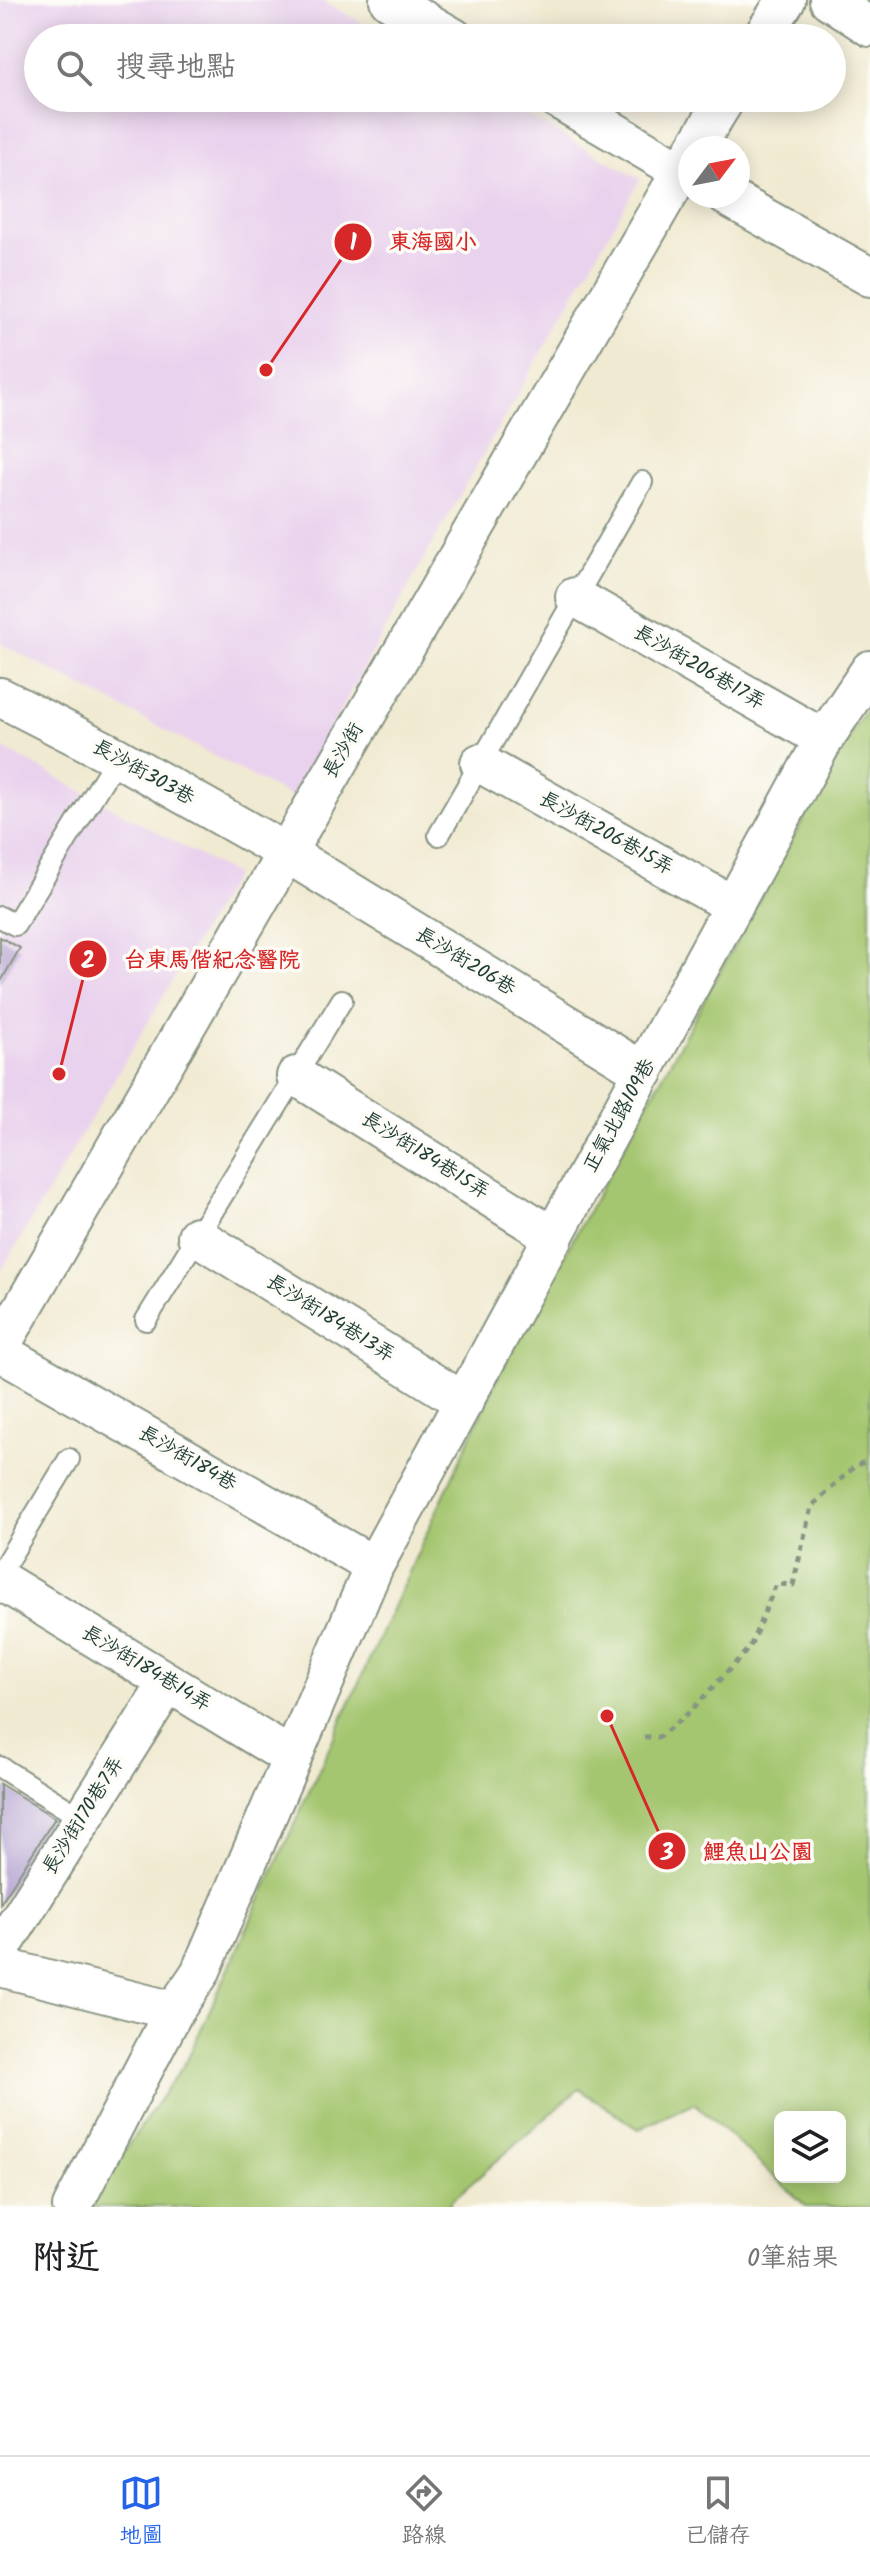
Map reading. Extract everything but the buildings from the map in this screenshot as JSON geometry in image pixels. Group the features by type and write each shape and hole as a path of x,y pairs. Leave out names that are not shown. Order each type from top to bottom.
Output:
{"street":[{"path":"389,0 430,24"},
{"path":"829,0 870,27"},
{"path":"770,24 782,1"},
{"path":"585,112 678,158"},
{"name":"長沙街","path":"704,136 718,112"},
{"name":"長沙街","path":"0,1349 285,852 678,182"},
{"path":"747,208 870,277"},
{"name":"長沙街206巷17弄","path":"575,597 824,739"},
{"name":"正氣北路109巷","path":"72,2207 174,2011 200,1973 374,1566 732,905 824,739 870,670"},
{"name":"長沙街303巷","path":"0,697 117,757 285,852"},
{"name":"長沙街206巷15弄","path":"480,763 732,905"},
{"name":"長沙街206巷","path":"285,852 644,1072"},
{"name":"長沙街184巷15弄","path":"296,1076 554,1237"},
{"name":"長沙街184巷13弄","path":"197,1236 464,1402"},
{"name":"長沙街184巷","path":"0,1349 374,1566"},
{"name":"長沙街184巷14弄","path":"0,1580 292,1758"},
{"name":"長沙街170巷7弄","path":"0,1950 168,1683"},
{"path":"0,1967 174,2011"}],"lane":[{"path":"439,835 642,482"},
{"path":"0,917 15,925 117,757"},
{"path":"146,1320 342,1000"},
{"path":"0,1573 69,1459"},
{"path":"0,1767 83,1819"}],"path":[{"path":"644,1737 659,1737 690,1712 750,1647 776,1584 793,1585 811,1507 854,1467 870,1459"}],"shaded area":[{"path":"0,0 321,0 364,24 24,24 24,112 521,112 640,179 423,560 293,798 0,643"},
{"path":"0,746 235,875 0,1273"}],"green space":[{"path":"870,705 870,2207 807,2207 781,2183 846,2183 846,2111 774,2111 774,2177 694,2103 639,2129 579,2089 451,2201 450,2207 85,2207 187,2060 500,1372 853,729"}],"place":[{"name":"東海國小","path":"266,370"},
{"name":"台東馬偕紀念醫院","path":"59,1074"},
{"name":"鯉魚山公園","path":"607,1716"}]}
